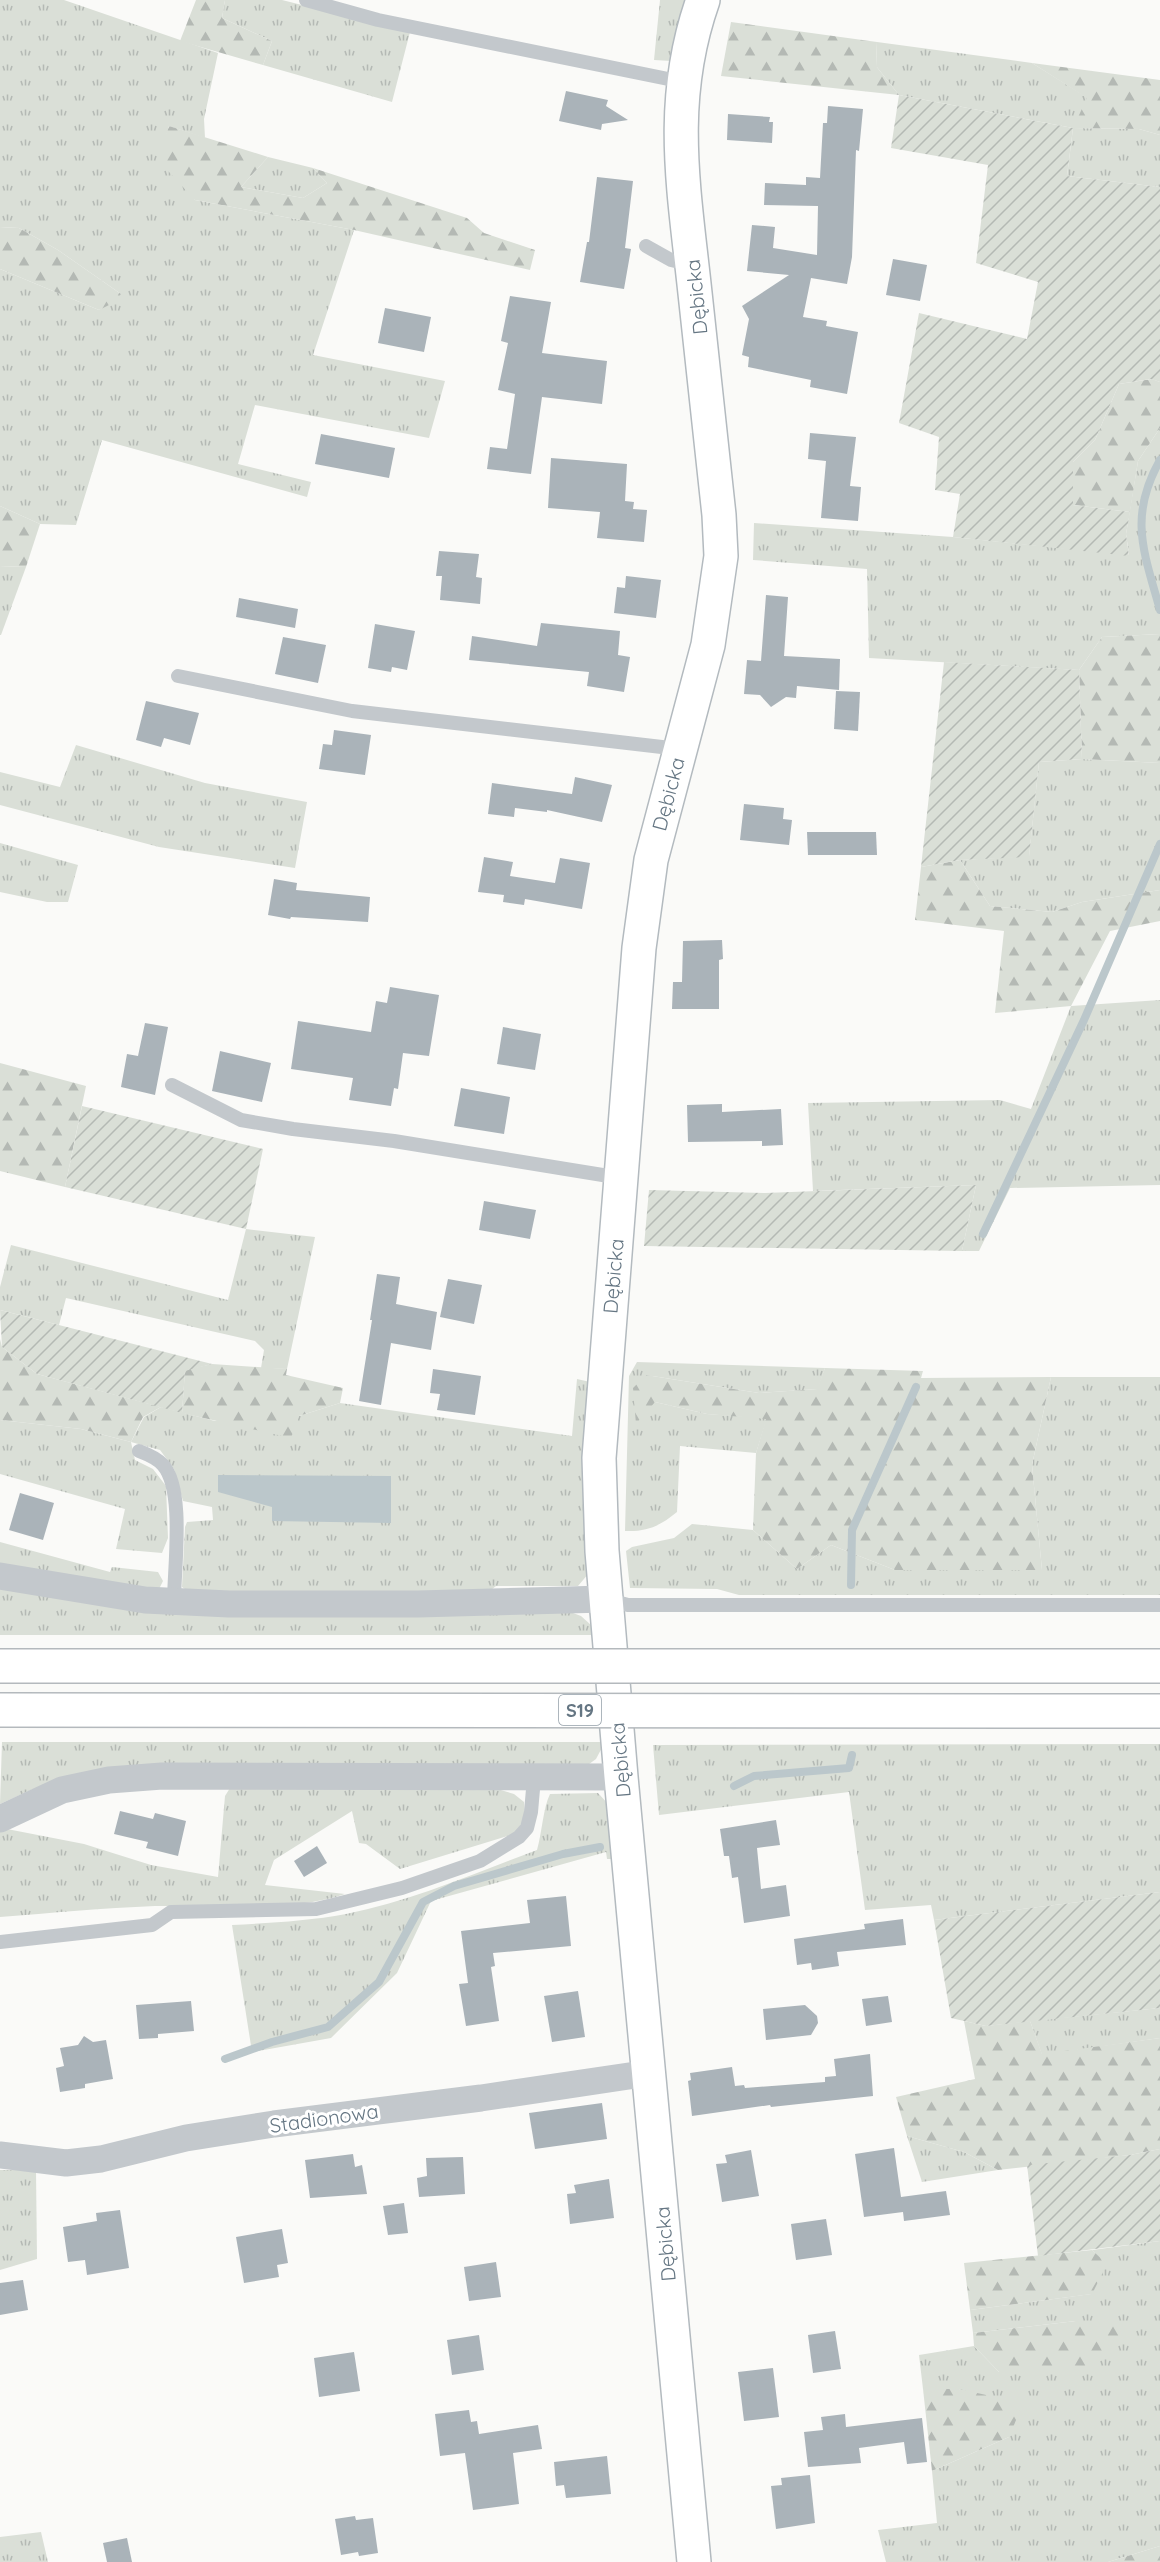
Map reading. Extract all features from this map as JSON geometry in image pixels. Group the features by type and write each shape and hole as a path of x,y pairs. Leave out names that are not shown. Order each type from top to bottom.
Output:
{"main road":[{"name":"Dębicka","path":"694,2562 621,1777 606,1599 599,1458 639,948 649,872 679,749 708,645 721,556 719,515 680,155 683,81 691,35 704,0"},
{"path":"0,1666 1160,1666"},
{"name":"S19","path":"0,1710 1160,1711"}],"street":[{"path":"0,1576 145,1600 174,1602 406,1604 606,1599"},
{"path":"0,1819 62,1791 109,1780 162,1776 621,1777"},
{"name":"Stadionowa","path":"0,2155 66,2163 101,2159 170,2141 252,2127 481,2098 649,2073"}],"lane":[{"path":"306,0 378,20 683,81"},
{"path":"646,246 671,260 692,264"},
{"path":"178,676 352,711 679,749"},
{"path":"172,1085 241,1120 293,1129 394,1141 621,1178"},
{"path":"139,1451 163,1465 173,1483 176,1501 174,1602"},
{"path":"606,1599 628,1605 1160,1605"},
{"path":"0,1942 152,1925 171,1912 316,1909 402,1888 480,1860 519,1838 527,1828 534,1778"}],"green space":[{"path":"0,0 64,0 218,53 204,119 205,138 169,126 165,140 195,200 354,230 313,355 445,381 429,438 255,405 238,464 311,482 307,497 102,440 76,525 40,524 0,506 0,269 99,310 121,294 58,250 19,228 0,227"},
{"path":"196,0 225,0 222,18 272,41 263,65 180,41"},
{"path":"225,0 282,0 410,32 392,102 263,65 272,41 222,18"},
{"path":"660,0 688,0 671,61 654,60"},
{"path":"731,22 877,42 876,66 899,95 721,76"},
{"path":"877,42 1032,63 1088,98 1074,128 1139,129 1160,135 1160,187 1067,176 1073,128 899,95 876,66"},
{"path":"1032,63 1160,80 1160,135 1139,129 1073,128 1087,98"},
{"path":"899,95 1073,128 1067,176 1160,187 1160,382 1151,379 1119,384 1095,440 1073,462 1073,505 1130,512 1126,534 1129,556 953,537 960,494 935,490 939,437 899,423 919,313 1027,339 1038,282 976,263 988,165 891,148"},
{"path":"169,126 268,157 241,187 303,198 327,183 313,168 467,218 484,233 535,250 530,270 354,230 195,200 157,159"},
{"path":"268,157 313,168 327,183 303,198 241,187"},
{"path":"0,227 19,228 58,250 121,294 115,302 99,310 0,269"},
{"path":"1152,379 1160,382 1160,428 1138,461 1130,512 1073,505 1073,462 1095,440 1119,384"},
{"path":"1160,428 1160,634 1102,637 1079,670 869,658 867,569 753,560 754,523 953,537 1129,555 1126,534 1138,461"},
{"path":"0,506 40,524 26,567 0,566"},
{"path":"0,566 26,567 1,635 0,635"},
{"path":"1160,634 1160,763 1082,759 1079,670 1102,637"},
{"path":"944,662 1079,670 1082,759 1039,762 1029,857 960,860 921,867"},
{"path":"76,745 205,783 307,802 295,868 159,847 0,805 0,772 60,787"},
{"path":"1082,759 1160,763 1160,890 1082,902 1052,912 990,906 960,860 1029,856 1039,762"},
{"path":"0,843 78,865 68,902 47,902 0,892"},
{"path":"960,860 990,906 1052,912 1082,902 1160,890 1160,921 1110,931 1071,1006 995,1013 1004,931 915,920 921,867"},
{"path":"1160,1000 1160,1185 1010,1188 979,1251 962,1251 976,1185 813,1191 808,1103 1000,1100 1031,1109 1071,1006"},
{"path":"0,1063 86,1086 65,1187 0,1171"},
{"path":"82,1106 263,1149 246,1229 65,1187"},
{"path":"976,1185 962,1251 644,1246 649,1190 765,1193"},
{"path":"246,1229 315,1237 287,1369 261,1368 264,1350 255,1341 66,1298 59,1325 0,1310 0,1287 11,1245 228,1300"},
{"path":"0,1310 212,1364 185,1371 182,1413 37,1374 2,1347"},
{"path":"0,1339 2,1347 37,1374 161,1407 143,1417 131,1442 81,1429 0,1420"},
{"path":"637,1362 825,1368 818,1389 759,1393 646,1375 655,1402 707,1414 767,1418 756,1453 680,1446 677,1512 653,1527 625,1531 629,1376"},
{"path":"212,1364 287,1369 286,1375 343,1388 340,1403 299,1416 291,1438 182,1413 185,1370"},
{"path":"825,1368 923,1371 921,1378 1051,1377 1032,1465 1042,1570 895,1570 831,1545 797,1569 753,1530 756,1453 766,1419 707,1414 655,1402 636,1424 633,1388 646,1375 759,1393 817,1389"},
{"path":"1051,1377 1160,1377 1160,1595 739,1595 717,1589 630,1588 626,1551 632,1547 674,1538 692,1524 753,1530 797,1569 831,1545 895,1570 1042,1570 1032,1465"},
{"path":"577,1379 590,1382 589,1573 578,1586 496,1586 486,1594 189,1592 182,1587 185,1527 187,1522 213,1520 212,1507 183,1501 174,1469 160,1450 131,1442 144,1417 161,1407 215,1421 299,1416 340,1403 572,1436"},
{"path":"0,1420 81,1429 131,1442 135,1460 153,1469 166,1486 168,1538 162,1553 116,1549 125,1509 0,1474"},
{"path":"0,1542 110,1572 112,1567 158,1572 163,1581 157,1593 0,1565"},
{"path":"0,1588 573,1613 581,1616 591,1625 591,1635 0,1635"},
{"path":"2,1742 605,1742 596,1759 585,1767 33,1789 0,1804"},
{"path":"1160,1744 1160,1892 934,1920 931,1905 865,1910 849,1792 659,1815 653,1745"},
{"path":"230,1788 494,1788 514,1794 524,1802 525,1819 514,1834 400,1869 366,1844 359,1843 352,1811 274,1860 265,1885 345,1894 323,1900 276,1906 155,1906 0,1917 0,1832 7,1829 84,1844 151,1865 218,1877 225,1796"},
{"path":"598,1793 610,1806 614,1859 607,1859 606,1852 431,1901 397,1973 331,2038 252,2052 232,1925 304,1920 346,1914 395,1902 443,1886 537,1850 550,1794"},
{"path":"1160,1892 1160,2008 986,2026 951,2018 934,1920"},
{"path":"1160,2008 1160,2038 1042,2055 1030,2021"},
{"path":"964,2021 986,2026 1030,2021 1042,2054 1160,2038 1160,2149 1130,2155 998,2170 964,2152 907,2136 896,2097 975,2079"},
{"path":"907,2136 964,2152 998,2170 922,2182"},
{"path":"1160,2149 1160,2241 1038,2256 1027,2165 1130,2155"},
{"path":"0,2170 36,2170 37,2259 0,2270"},
{"path":"1160,2241 1160,2546 1108,2562 886,2562 878,2530 937,2523 932,2471 1009,2437 959,2389 923,2389 919,2355 974,2346 999,2372 1076,2321 973,2333 970,2310 1091,2294 1106,2264 1092,2250"},
{"path":"1092,2250 1107,2264 1092,2294 970,2310 964,2263"},
{"path":"1076,2321 1136,2328 1088,2366 999,2372 974,2346 973,2333"},
{"path":"923,2389 959,2389 1023,2403 1009,2437 932,2471"},
{"path":"41,2532 48,2562 0,2562 0,2537"},
{"path":"1160,2546 1160,2562 1108,2562"}],"shaded area":[{"path":"218,1475 391,1476 391,1523 272,1521 272,1507 218,1492"}],"building":[{"path":"566,91 608,100 606,106 628,120 602,124 601,130 559,121"},
{"path":"828,106 863,109 859,151 856,150 852,257 847,284 811,278 803,317 827,321 826,326 858,332 847,394 810,387 811,380 748,367 749,357 742,355 749,319 742,306 789,275 747,271 752,225 775,227 773,248 817,255 818,206 764,205 765,183 806,185 806,177 820,178 823,123 827,123"},
{"path":"728,114 770,117 769,122 773,122 772,143 727,140"},
{"path":"597,177 633,181 625,248 631,249 624,289 580,282 587,242 589,242"},
{"path":"893,259 927,265 920,301 886,295"},
{"path":"510,296 551,302 542,353 607,361 602,404 542,397 531,474 487,469 490,447 507,449 515,394 498,390 508,343 501,341"},
{"path":"385,308 431,317 424,352 378,343"},
{"path":"810,433 856,437 850,486 861,487 858,521 821,518 826,461 808,459"},
{"path":"321,434 395,448 389,478 315,464"},
{"path":"551,458 627,464 625,501 634,502 633,509 647,510 644,542 597,538 600,512 548,508"},
{"path":"439,551 479,554 476,577 482,578 480,604 440,600 442,576 436,576"},
{"path":"626,576 661,580 656,618 614,613 617,587 625,588"},
{"path":"766,595 788,597 784,656 840,659 839,690 797,686 796,698 786,697 771,707 760,695 744,694 747,660 761,661"},
{"path":"239,598 298,609 295,628 236,617"},
{"path":"541,623 620,631 618,655 630,657 624,692 587,686 589,672 469,660 472,636 537,646"},
{"path":"375,624 415,631 407,670 392,667 391,672 368,668"},
{"path":"283,637 326,645 318,683 275,674"},
{"path":"836,691 860,692 858,731 834,729"},
{"path":"146,701 199,713 190,745 164,738 161,747 136,740"},
{"path":"334,730 371,735 365,775 319,769 323,744 332,745"},
{"path":"575,777 612,785 602,822 547,810 547,812 515,808 514,817 488,814 492,783 572,794"},
{"path":"744,804 784,808 783,819 792,820 789,845 740,840"},
{"path":"807,832 876,832 877,855 808,855"},
{"path":"484,857 513,862 510,876 555,883 560,858 590,863 582,909 525,899 524,905 503,902 504,895 478,892"},
{"path":"274,879 297,883 296,890 370,897 368,922 291,917 290,919 268,915"},
{"path":"722,940 723,959 719,960 719,1009 672,1009 673,982 682,982 683,941"},
{"path":"390,987 439,995 429,1056 403,1053 398,1089 394,1088 391,1106 349,1100 353,1078 291,1069 298,1021 371,1032 376,1001 387,1003"},
{"path":"145,1023 168,1027 155,1095 121,1087 127,1054 138,1056"},
{"path":"503,1027 541,1034 535,1070 497,1064"},
{"path":"220,1051 271,1063 262,1102 212,1091"},
{"path":"461,1088 510,1097 504,1134 454,1126"},
{"path":"722,1104 722,1112 781,1109 783,1145 762,1146 762,1141 688,1142 687,1105"},
{"path":"484,1201 536,1210 530,1239 479,1230"},
{"path":"377,1274 400,1277 396,1304 437,1312 431,1350 391,1343 381,1405 359,1401"},
{"path":"448,1279 482,1285 474,1324 440,1317"},
{"path":"433,1369 481,1376 475,1415 437,1410 440,1394 430,1393"},
{"path":"20,1493 54,1503 43,1540 9,1530"},
{"path":"120,1811 153,1819 155,1813 186,1821 178,1856 146,1848 148,1842 114,1834"},
{"path":"776,1820 780,1845 757,1848 761,1889 786,1885 790,1916 744,1923 738,1877 732,1878 729,1856 724,1856 720,1829"},
{"path":"317,1846 327,1863 304,1877 294,1861"},
{"path":"566,1896 571,1946 493,1953 495,1966 491,1967 499,2021 466,2026 459,1984 468,1983 461,1931 530,1923 527,1900"},
{"path":"903,1919 906,1945 837,1952 839,1966 812,1970 811,1963 797,1965 794,1939 865,1929 864,1924"},
{"path":"578,1991 585,2037 552,2042 544,1996"},
{"path":"888,1996 892,2022 866,2026 862,1999"},
{"path":"191,2001 194,2031 158,2034 158,2038 139,2039 136,2005"},
{"path":"805,2005 817,2016 818,2023 811,2035 766,2040 763,2009"},
{"path":"84,2036 93,2042 106,2040 113,2079 85,2084 85,2088 60,2092 56,2068 64,2066 60,2048 78,2045"},
{"path":"870,2054 873,2096 771,2107 770,2105 692,2116 688,2081 691,2080 690,2073 732,2067 735,2086 744,2085 745,2088 825,2082 825,2077 836,2076 834,2059"},
{"path":"602,2103 607,2139 535,2149 529,2113"},
{"path":"894,2148 901,2197 946,2191 950,2215 904,2221 903,2212 864,2217 855,2154"},
{"path":"751,2150 759,2196 722,2202 716,2164 727,2163 725,2155"},
{"path":"353,2154 355,2167 362,2165 367,2194 310,2198 305,2160"},
{"path":"463,2157 465,2194 419,2197 417,2178 427,2176 426,2158"},
{"path":"609,2179 614,2218 570,2224 567,2194 576,2193 574,2185"},
{"path":"404,2203 408,2233 388,2235 383,2206"},
{"path":"120,2210 129,2268 87,2275 85,2260 68,2262 63,2227 97,2221 96,2213"},
{"path":"826,2219 832,2255 796,2260 791,2224"},
{"path":"282,2229 288,2263 277,2265 279,2277 244,2283 236,2237"},
{"path":"496,2262 501,2297 469,2301 464,2267"},
{"path":"23,2280 28,2310 0,2315 0,2283"},
{"path":"835,2331 841,2369 813,2373 808,2335"},
{"path":"479,2335 484,2370 452,2375 447,2340"},
{"path":"354,2352 360,2391 319,2397 314,2358"},
{"path":"773,2368 779,2417 744,2421 738,2372"},
{"path":"469,2410 471,2422 477,2421 479,2434 538,2425 542,2449 513,2453 519,2504 473,2510 465,2453 440,2456 435,2414"},
{"path":"845,2414 846,2427 922,2418 927,2462 907,2464 904,2442 859,2448 861,2463 808,2467 804,2432 823,2430 821,2417"},
{"path":"607,2456 611,2494 566,2498 564,2485 556,2486 554,2462"},
{"path":"810,2475 815,2523 776,2529 771,2486 782,2485 781,2478"},
{"path":"355,2516 356,2520 373,2518 378,2553 359,2556 358,2552 341,2555 335,2519"},
{"path":"127,2538 132,2562 107,2562 103,2543"}],"waterway":[{"path":"1160,460 1150,480 1144,499 1142,517 1145,552 1160,610"},
{"path":"983,1234 1084,1020 1160,844"},
{"path":"851,1585 852,1530 916,1387"},
{"path":"734,1786 754,1776 849,1768 852,1755"},
{"path":"225,2059 272,2042 328,2027 379,1982 423,1902 454,1886 563,1854 600,1847"}]}
